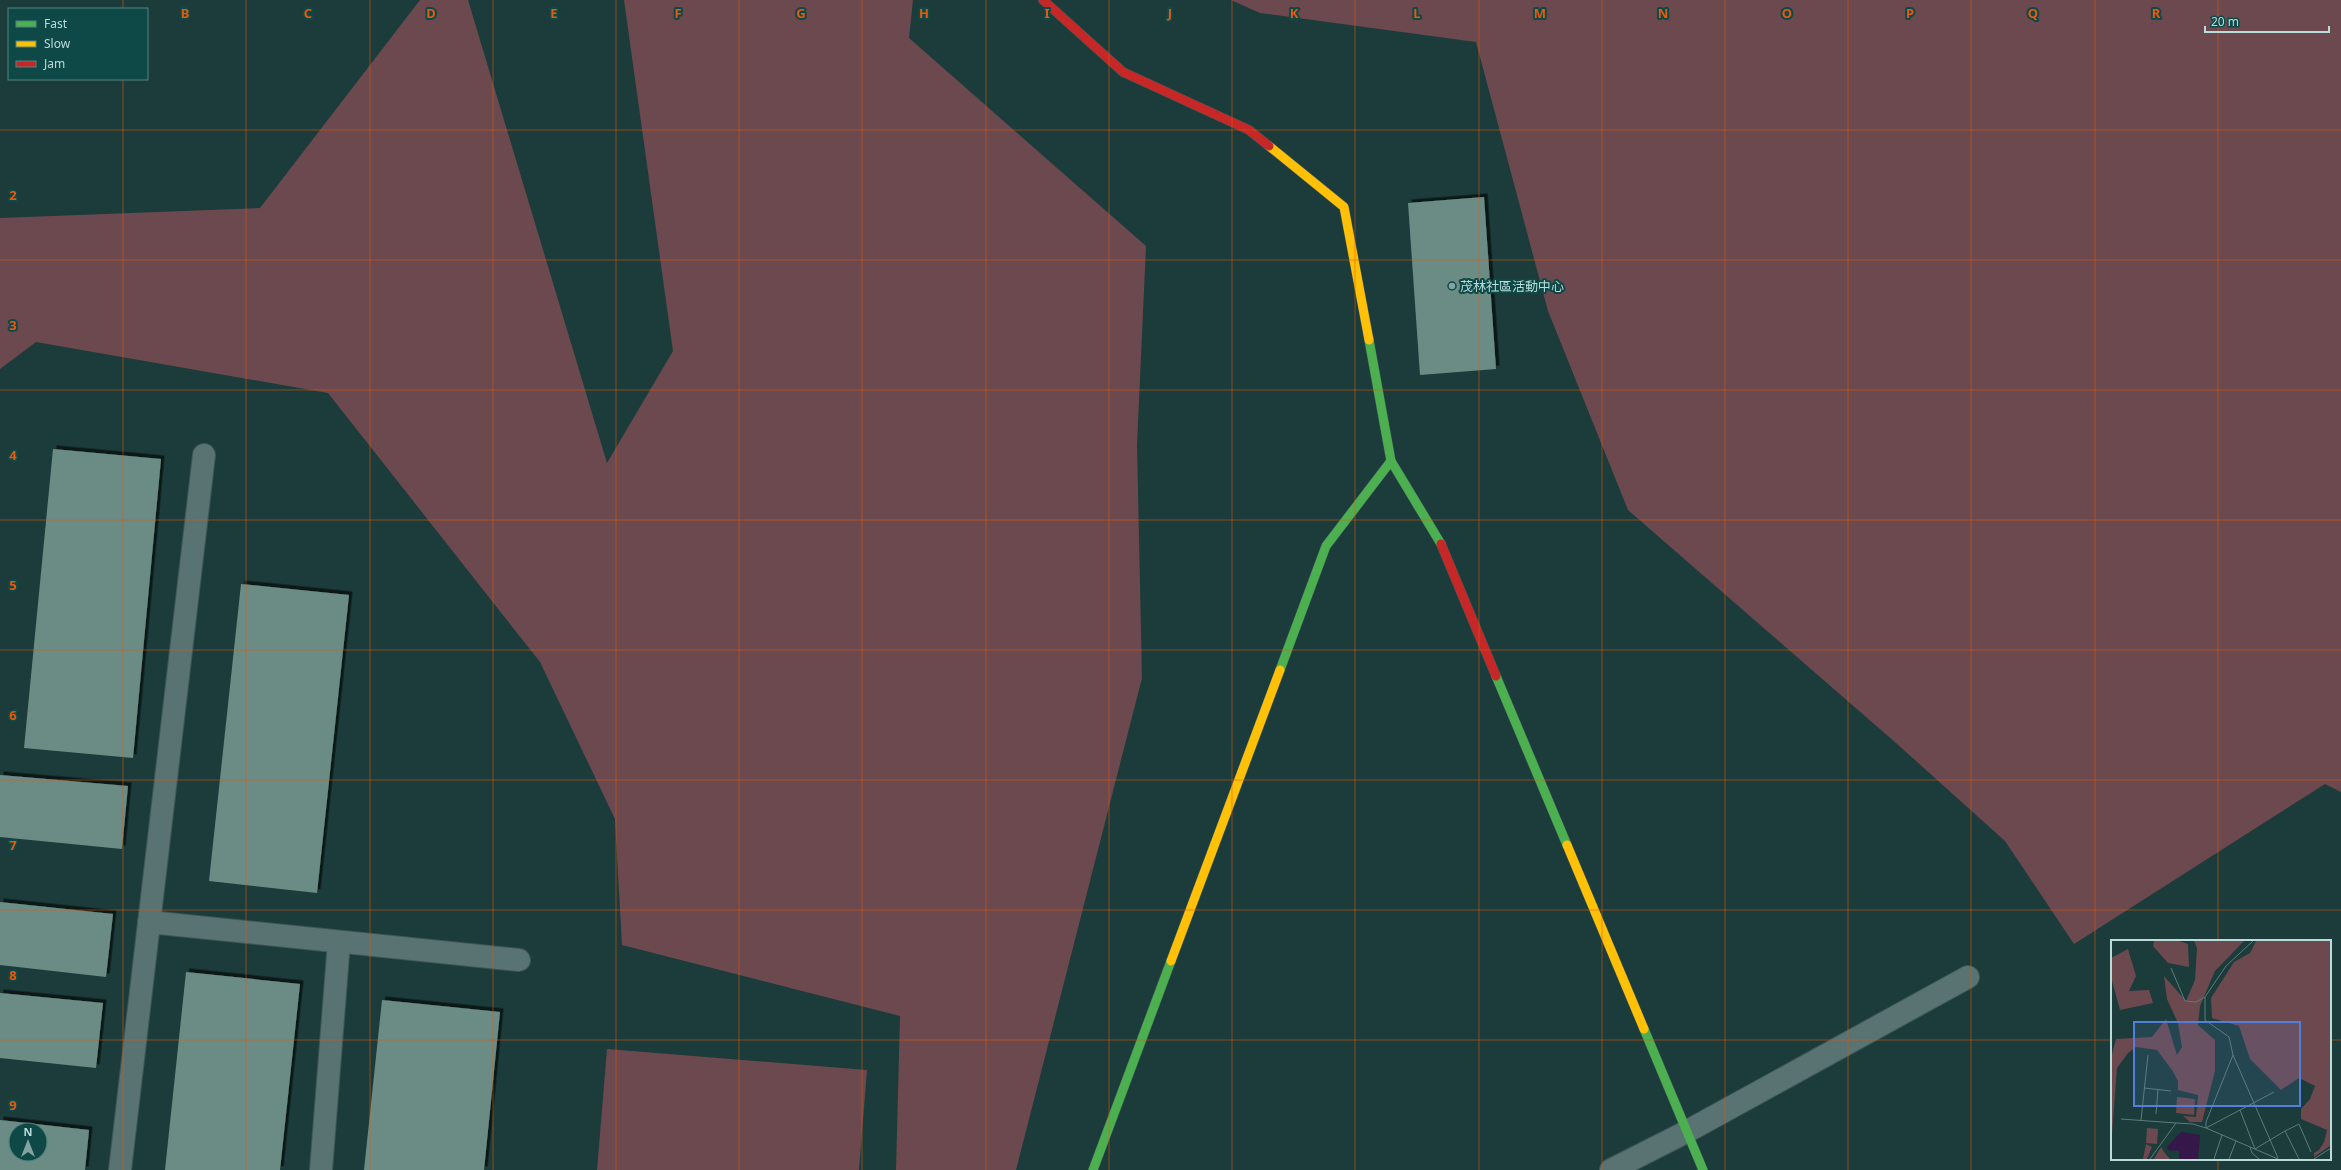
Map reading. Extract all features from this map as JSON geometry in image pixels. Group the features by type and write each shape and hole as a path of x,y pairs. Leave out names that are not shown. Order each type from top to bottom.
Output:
{"street":[{"path":"1043,0 1123,72 1249,130 1344,207 1390,461 1440,542 1703,1170"},
{"path":"120,1170 204,455"},
{"path":"1093,1170 1326,546 1390,461"},
{"path":"149,922 519,960"},
{"path":"321,1170 339,942"},
{"path":"1611,1170 1686,1132 1968,977"}],"shaded area":[{"path":"420,0 468,0 607,463 673,351 624,0 913,0 909,38 1146,246 1137,445 1142,678 1016,1170 896,1170 900,1016 622,945 615,819 540,662 328,393 36,342 0,369 0,218 260,208"},
{"path":"1231,0 2341,0 2341,792 2325,784 2074,944 2005,841 1896,743 1628,510 1548,311 1476,42 1260,13"},
{"path":"607,1049 867,1070 859,1170 597,1170"}],"building":[{"name":"茂林社區活動中心","path":"1484,197 1496,369 1420,375 1408,203"},
{"path":"53,449 161,459 133,758 24,748"},
{"path":"241,584 349,595 317,893 209,881"},
{"path":"0,775 128,786 122,849 0,837"},
{"path":"0,902 113,914 106,977 0,965"},
{"path":"186,972 300,984 280,1170 165,1170"},
{"path":"0,993 103,1003 96,1068 0,1058"},
{"path":"382,1000 500,1012 484,1170 364,1170"},
{"path":"0,1120 18,1122 8,1122 8,1162 48,1162 48,1125 89,1130 85,1170 0,1170"}],"traffic: fast":[{"path":"1369,340 1391,461 1441,544"},
{"path":"1280,670 1326,546 1391,461"},
{"path":"1496,676 1567,845"},
{"path":"1093,1170 1171,961"},
{"path":"1644,1029 1703,1170"}],"traffic: slow":[{"path":"1269,146 1344,207 1369,340"},
{"path":"1171,961 1280,670"},
{"path":"1567,845 1644,1029"}],"traffic: jam":[{"path":"1043,0 1123,72 1249,130 1269,146"},
{"path":"1441,544 1496,676"}],"place":[{"name":"茂林社區活動中心","path":"1452,286"}]}
